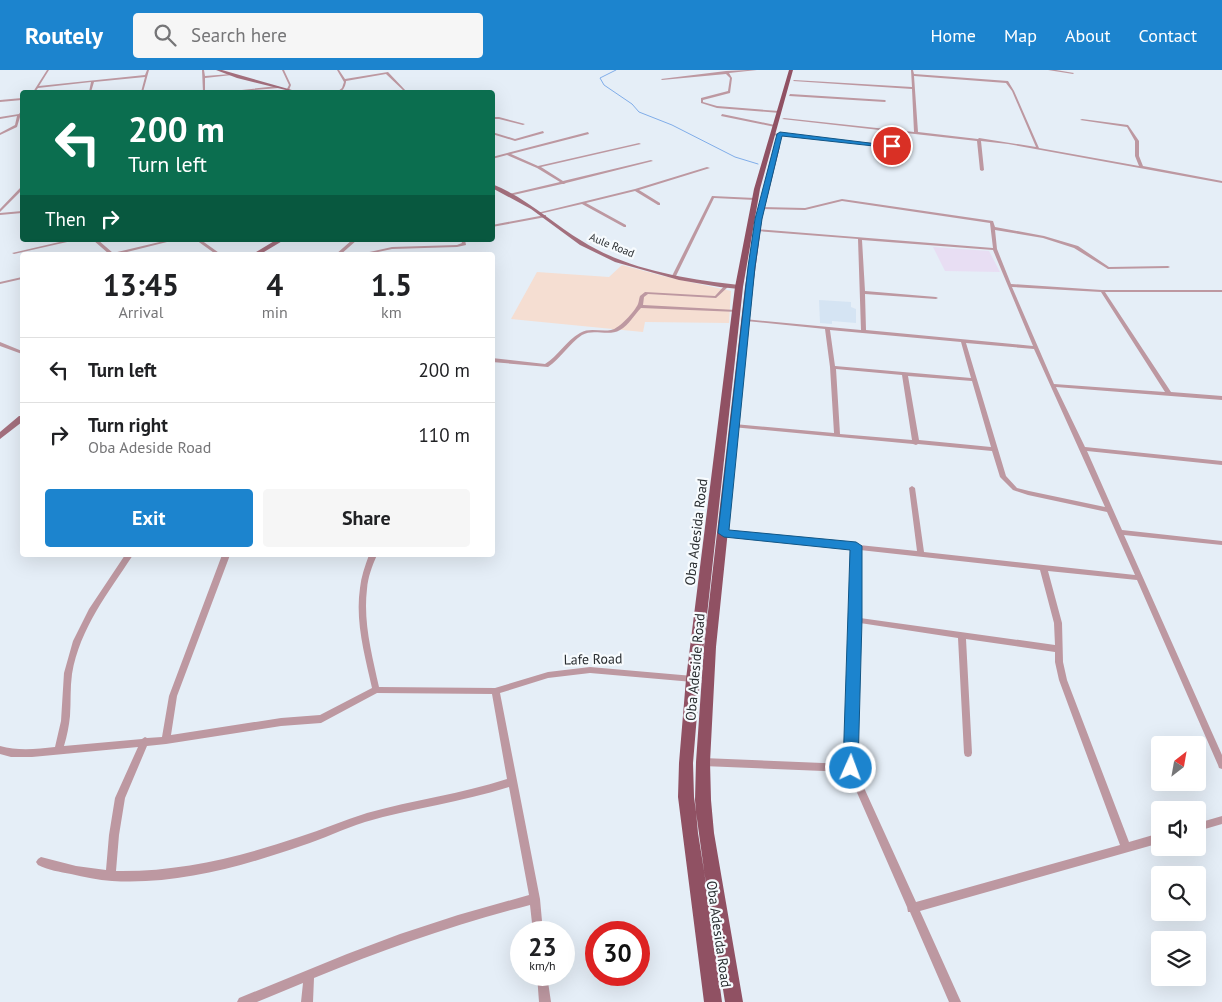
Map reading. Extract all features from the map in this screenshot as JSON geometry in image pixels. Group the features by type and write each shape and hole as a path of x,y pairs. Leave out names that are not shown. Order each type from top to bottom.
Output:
{"main road":[{"path":"782,116 794,74"},
{"name":"Oba Adeside Road","path":"734,1002 706,833 703,800 703,762 710,647 724,533 734,426 731,411 746,320 760,196 776,131 790,96 794,74"},
{"name":"Oba Adesida Road","path":"713,1002 690,838 686,797 686,763 693,679 709,548 731,411 736,311 733,287 760,196"},
{"path":"709,548 722,550"}],"street":[{"path":"35,90 48,70"},
{"path":"142,90 148,70"},
{"path":"203,70 204,90"},
{"path":"218,70 291,90"},
{"path":"283,70 290,85 288,89"},
{"path":"338,70 344,80 343,88 340,90"},
{"path":"662,79 756,70"},
{"path":"912,70 916,133"},
{"path":"1049,70 1073,73"},
{"path":"726,72 731,78 729,92 702,99 702,102 718,107 782,116 979,139 1038,148 1222,182"},
{"path":"344,80 387,73 404,90"},
{"path":"964,78 966,73"},
{"path":"794,74 914,88"},
{"path":"203,77 231,75"},
{"path":"912,75 1006,82 1013,90 1038,148"},
{"path":"37,87 146,76"},
{"path":"91,90 93,81"},
{"path":"246,90 278,87"},
{"path":"790,96 885,101"},
{"path":"0,101 20,99"},
{"path":"0,118 20,113"},
{"path":"722,115 776,131 892,146 894,147 892,154"},
{"path":"0,134 16,126 20,116"},
{"path":"495,119 499,118 523,124"},
{"path":"1082,120 1128,126 1137,141 1137,156 1141,167"},
{"path":"495,134 515,140 544,132"},
{"path":"495,157 588,133"},
{"path":"979,139 982,170"},
{"path":"538,167 639,144"},
{"path":"508,154 538,167 564,183"},
{"path":"510,195 651,162"},
{"path":"495,225 636,190 708,168"},
{"name":"Aule Road","path":"495,188 542,215 581,243 599,253 674,276 733,287"},
{"path":"0,212 20,190"},
{"path":"636,190 660,204"},
{"path":"674,276 713,197 760,196 805,209 842,200 992,222 995,249 1009,285 1222,765"},
{"path":"583,203 625,226"},
{"path":"0,212 20,212"},
{"path":"993,228 1044,237 1076,247 1108,268 1168,267"},
{"path":"757,230 860,240 995,249"},
{"path":"860,240 864,331"},
{"path":"14,253 65,242"},
{"path":"97,242 108,252"},
{"path":"124,252 165,242"},
{"path":"201,242 216,252"},
{"path":"259,252 277,242"},
{"path":"340,252 352,242"},
{"path":"373,252 392,248 446,247 461,245 464,244 463,242"},
{"path":"446,247 448,252"},
{"path":"0,283 20,278"},
{"path":"1009,285 1102,291 1222,291"},
{"path":"495,360 546,366 583,333 592,330 617,330 631,318 640,306 644,294 651,292 718,297 733,287"},
{"path":"1102,291 1169,394"},
{"path":"862,292 936,298"},
{"path":"669,308 672,294"},
{"path":"700,309 703,296"},
{"path":"640,306 736,311"},
{"path":"746,320 1036,348"},
{"path":"827,328 833,368 837,435"},
{"path":"962,341 1003,477 1015,489 1110,510"},
{"path":"0,344 20,352"},
{"path":"833,368 974,380"},
{"path":"905,374 916,443"},
{"path":"1052,384 1222,398"},
{"path":"0,436 20,420"},
{"path":"734,426 995,449"},
{"path":"1082,450 1222,463"},
{"path":"912,488 921,553"},
{"path":"1119,532 1222,543"},
{"path":"724,533 1140,578"},
{"path":"856,546 856,620 851,768 955,1002"},
{"path":"59,749 65,723 68,674 72,655 82,628 101,594 128,557"},
{"path":"166,740 173,696 225,557"},
{"path":"0,750 11,753 32,753 166,740 281,722 321,719 376,690 367,646 362,601 365,573 372,557"},
{"path":"1043,567 1058,623 1063,680 1126,848"},
{"path":"856,620 1059,649"},
{"path":"962,634 968,753"},
{"name":"Lafe Road","path":"376,690 495,691 548,675 590,670 693,679"},
{"path":"495,691 536,899 537,921"},
{"path":"111,876 114,835 120,798 145,742"},
{"path":"703,762 851,768"},
{"path":"41,862 93,874 111,876 148,876 212,866 290,845 366,818 483,792 513,781"},
{"path":"1206,825 1222,820"},
{"path":"912,908 1151,841"},
{"path":"242,1002 436,926 477,913 536,899"},
{"path":"307,1002 309,976"},
{"path":"543,986 545,1002"}],"shaded area":[{"path":"933,247 989,251 1000,272 945,271"},
{"path":"622,265 731,291 729,323 645,322 643,332 511,319 537,272 609,277"},
{"path":"819,300 851,302 851,307 856,309 856,323 832,321 832,324 820,323"}],"waterway":[{"path":"616,70 600,78 604,85 632,104 639,112 672,125 735,157 758,164"}],"route":[{"path":"851,768 856,620 856,546 724,533 752,267 759,219 780,134 892,146"}]}
